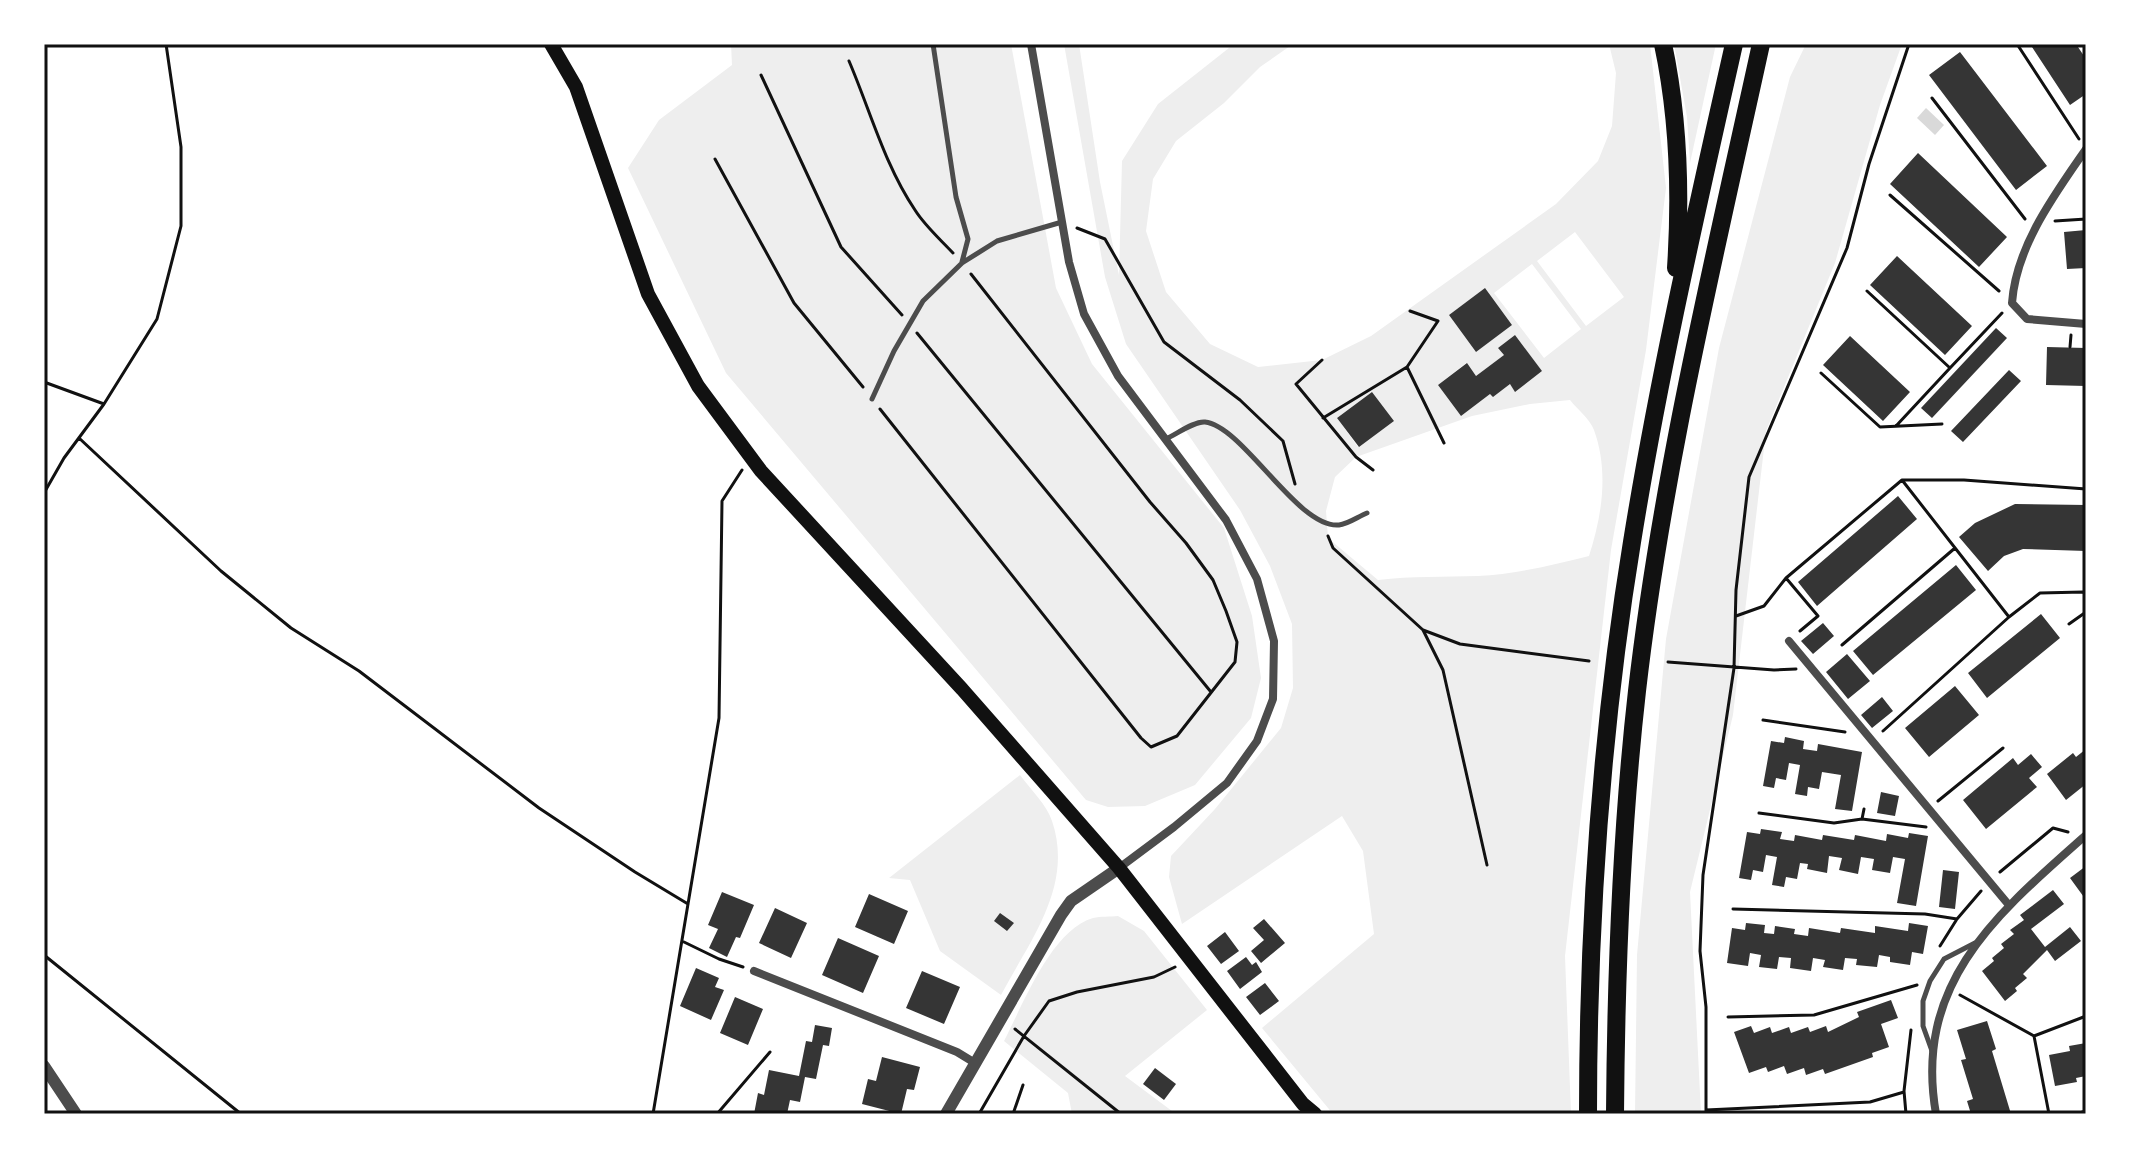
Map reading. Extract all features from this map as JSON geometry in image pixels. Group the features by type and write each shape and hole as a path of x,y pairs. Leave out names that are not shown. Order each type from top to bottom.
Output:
{"highway":[{"path":"1663,44 1672,89 1679,176 1671,334"},
{"path":"1588,1114 1592,903 1599,803 1618,637 1645,465 1734,44"},
{"path":"1615,1114 1618,931 1627,779 1644,638 1681,415 1761,44"}],"main road":[{"path":"551,44 576,87 648,294 698,386 751,457 962,689 1119,868 1308,1111"}],"street":[{"path":"946,1114 1071,901 1174,827 1227,783 1257,741 1273,699 1274,641 1257,579 1226,520 1118,376 1084,314 1069,262 1031,44"},
{"path":"2086,149 2034,232 2017,274 2012,303 2027,319 2086,324"},
{"path":"1789,641 2008,904"},
{"path":"1936,1114 1931,1086 1934,1057 1938,1025 1950,990 1976,942 2008,904 2086,835"},
{"path":"754,971 957,1052 975,1063"},
{"path":"44,1066 76,1114"}],"lane":[{"path":"933,44 956,197 968,239 962,263"},
{"path":"872,399 894,351 923,301 962,263 997,241 1062,222"},
{"path":"1165,439 1202,422 1214,424 1236,440 1272,480 1323,523 1341,525 1367,513"},
{"path":"1934,1057 1923,1026 1923,1001 1944,959 1976,942"}],"path":[{"path":"44,493 157,319 181,226 181,147 166,44"},
{"path":"1904,1091 1870,1102 1706,1112 1706,1007 1700,951 1703,875 1734,668 1749,477 1847,248 1869,164 1909,44"},
{"path":"2017,44 2086,149"},
{"path":"715,159 794,303 1141,738 1151,747 1177,736 1235,662 1237,642 1213,580 962,263 917,213 891,165 849,61"},
{"path":"761,75 841,247 911,325 1212,693"},
{"path":"1932,98 2034,232"},
{"path":"1890,195 2012,303 1896,426"},
{"path":"2039,222 2086,219"},
{"path":"1062,222 1105,239 1164,342 1240,400 1283,441 1301,504"},
{"path":"1867,291 1950,368"},
{"path":"1323,418 1407,367 1438,321 1410,311"},
{"path":"1322,360 1296,384 1356,457 1373,470"},
{"path":"1407,367 1444,443"},
{"path":"1821,373 1880,427 1942,424"},
{"path":"44,382 104,404"},
{"path":"79,438 211,563 291,628 359,671 539,808 688,904"},
{"path":"653,1114 719,718 722,501 751,457"},
{"path":"1736,616 1764,606 1786,578 1902,480 1964,480 2086,489"},
{"path":"1902,480 2009,617"},
{"path":"1323,523 1333,548 1423,630 1443,670 1487,865"},
{"path":"1842,645 1955,548"},
{"path":"1786,578 1818,616 1789,641"},
{"path":"1763,720 1868,739 2040,593 2083,592 2086,595"},
{"path":"2069,624 2086,612"},
{"path":"1423,630 1460,644 1589,661"},
{"path":"1668,662 1774,670 1811,669"},
{"path":"1928,810 2003,748"},
{"path":"1862,819 1864,809"},
{"path":"1759,813 1834,823 1862,819 1942,827"},
{"path":"1925,914 1926,907"},
{"path":"1733,909 1925,914 1957,919"},
{"path":"682,941 754,971"},
{"path":"44,955 241,1114"},
{"path":"979,1114 1024,1036 1049,1001 1077,992 1154,977 1189,958"},
{"path":"1728,1017 1814,1015 1916,985 1928,989"},
{"path":"1950,990 2034,1036 2086,1016"},
{"path":"1002,1020 1121,1114"},
{"path":"2034,1036 2049,1114"},
{"path":"717,1114 770,1052"},
{"path":"1013,1114 1023,1085"},
{"path":"2076,1114 2086,1111"}],"shaded area":[{"path":"731,44 1011,44 1056,288 1092,364 1224,528 1252,616 1261,678 1251,718 1195,785 1145,806 1108,807 1086,800 726,373 628,168 659,120 732,65"},
{"path":"1064,44 1079,44 1100,182 1119,275 1122,161 1158,104 1234,44 1293,44 1260,67 1224,103 1176,141 1153,179 1146,231 1166,292 1210,344 1258,367 1322,360 1371,336 1556,204 1598,161 1612,126 1616,73 1609,44 1650,44 1666,188 1646,350 1611,550 1565,956 1571,1114 1333,1114 1262,1028 1374,934 1363,851 1342,816 1182,924 1169,877 1171,856 1215,809 1281,728 1293,688 1292,624 1270,566 1240,510 1126,344 1105,277","holes":["1575,232 1624,297 1586,326 1537,261","1532,264 1581,329 1544,358 1494,293","1485,289 1512,325 1476,352 1449,315","1515,335 1542,371 1516,391 1510,384 1494,396 1490,394 1461,416 1438,385 1466,363 1476,376 1504,355 1498,348","1372,392 1394,421 1358,447 1337,418","1570,400 1586,418 1599,446 1602,477 1600,509 1589,556 1492,575 1378,580 1328,538 1326,511 1335,477 1356,457 1472,416 1530,404"]},
{"path":"1674,44 1716,44 1690,163 1687,117"},
{"path":"1806,44 1902,44 1880,105 1835,263 1766,431 1733,715 1690,892 1701,1114 1635,1114 1637,955 1666,639 1719,348 1790,77"},
{"path":"1926,108 1944,125 1935,135 1917,118"},
{"path":"1020,775 1050,815 1057,845 1057,868 1046,912 1001,995 940,951 910,880 889,878"},
{"path":"1118,916 1144,931 1207,1010 1125,1076 1176,1114 1072,1114 1068,1093 1004,1041 1029,989 1064,937 1093,918"}],"building":[{"path":"2030,44 2076,44 2086,59 2086,94 2070,105"},
{"path":"1960,52 2047,166 2016,190 1929,75"},
{"path":"1918,153 2007,237 1979,267 1890,184"},
{"path":"2086,230 2086,268 2067,269 2064,232"},
{"path":"1897,256 1972,326 1945,355 1870,285"},
{"path":"1485,288 1512,325 1476,352 1449,315"},
{"path":"1996,328 2007,338 1932,418 1921,408"},
{"path":"1515,335 1542,371 1515,392 1510,384 1493,397 1490,394 1461,416 1438,385 1467,363 1476,376 1504,355 1498,348"},
{"path":"1850,336 1910,392 1883,421 1823,365"},
{"path":"2047,347 2086,348 2086,386 2046,385"},
{"path":"2009,370 2021,381 1963,442 1951,431"},
{"path":"1372,392 1394,421 1359,447 1337,418"},
{"path":"1898,496 1917,519 1817,606 1798,582"},
{"path":"2015,504 2086,505 2086,551 2023,549 2004,556 1988,571 1959,537 1975,523"},
{"path":"1956,565 1976,590 1873,675 1853,651"},
{"path":"2041,614 2060,638 1987,698 1968,673"},
{"path":"1823,623 1834,636 1813,654 1801,641"},
{"path":"1847,654 1870,681 1848,699 1826,672"},
{"path":"1955,686 1979,715 1929,757 1905,728"},
{"path":"1882,697 1893,711 1872,728 1861,715"},
{"path":"1785,737 1804,741 1803,749 1817,751 1818,744 1862,752 1852,811 1835,809 1841,775 1822,772 1819,789 1808,787 1807,796 1795,794 1800,765 1789,763 1786,780 1776,778 1774,788 1763,786 1771,741 1784,743"},
{"path":"2086,749 2086,784 2066,800 2047,774 2073,753 2076,757"},
{"path":"2031,754 2042,767 2029,778 2037,787 1986,829 1963,800 2013,758 2018,765"},
{"path":"1881,792 1899,796 1895,816 1877,813"},
{"path":"1761,829 1782,832 1780,839 1794,841 1795,835 1822,840 1823,835 1854,840 1855,835 1886,841 1887,834 1908,838 1909,833 1928,836 1916,906 1897,903 1905,859 1893,857 1890,873 1872,870 1874,859 1861,857 1858,874 1839,870 1842,858 1829,856 1827,873 1807,869 1808,864 1800,863 1797,879 1786,877 1784,887 1772,885 1777,857 1766,855 1763,872 1753,870 1751,880 1739,878 1747,832 1760,834"},
{"path":"2086,866 2086,900 2070,878"},
{"path":"1943,870 1959,872 1955,909 1939,907"},
{"path":"2053,890 2064,904 2031,929 2045,947 2070,927 2081,941 2055,961 2047,950 2023,974 2027,978 2005,1001 1982,971 2004,948 2001,944 2014,934 2010,930 2024,920 2020,915"},
{"path":"722,892 754,905 740,938 736,937 727,957 709,948 718,929 708,925"},
{"path":"869,894 908,911 894,944 855,927"},
{"path":"775,908 807,923 791,958 759,943"},
{"path":"1000,913 1014,923 1007,931 994,921"},
{"path":"1264,919 1285,943 1261,963 1251,951 1264,940 1253,928"},
{"path":"1746,923 1765,925 1764,933 1774,934 1775,926 1795,929 1794,934 1808,936 1809,928 1840,933 1841,928 1875,933 1875,926 1908,931 1909,923 1928,926 1923,954 1912,952 1910,965 1890,962 1890,957 1879,955 1877,967 1856,965 1857,959 1845,958 1843,970 1823,967 1825,960 1813,958 1811,971 1790,968 1791,958 1779,957 1777,969 1759,967 1761,955 1750,953 1748,966 1727,963 1732,928 1745,930"},
{"path":"1225,932 1239,951 1221,964 1207,946"},
{"path":"838,938 879,956 863,993 822,975"},
{"path":"1246,957 1252,965 1256,962 1262,972 1240,989 1227,971"},
{"path":"696,968 719,978 715,987 724,990 711,1020 680,1006"},
{"path":"922,971 960,987 944,1024 906,1008"},
{"path":"1265,983 1279,1001 1260,1015 1246,997"},
{"path":"735,997 763,1009 748,1045 720,1033"},
{"path":"1891,1000 1898,1018 1881,1024 1889,1047 1872,1053 1873,1057 1825,1074 1823,1069 1806,1075 1804,1068 1787,1074 1784,1066 1768,1072 1766,1067 1749,1073 1734,1032 1751,1026 1754,1033 1770,1027 1772,1033 1789,1027 1791,1033 1808,1027 1810,1032 1826,1026 1828,1032 1859,1017 1857,1012"},
{"path":"1987,1021 1996,1049 1992,1051 2011,1114 1971,1114 1967,1101 1973,1099 1961,1060 1966,1059 1957,1030"},
{"path":"815,1025 832,1028 829,1046 823,1045 816,1079 805,1077 800,1102 790,1100 787,1114 754,1114 758,1093 764,1095 769,1070 799,1076 806,1041 812,1042"},
{"path":"2086,1043 2086,1076 2076,1078 2077,1082 2055,1086 2049,1055 2070,1051 2069,1046"},
{"path":"882,1057 920,1067 914,1090 907,1089 901,1114 862,1104 868,1079 876,1081"},
{"path":"1155,1068 1176,1084 1164,1100 1143,1084"}]}
